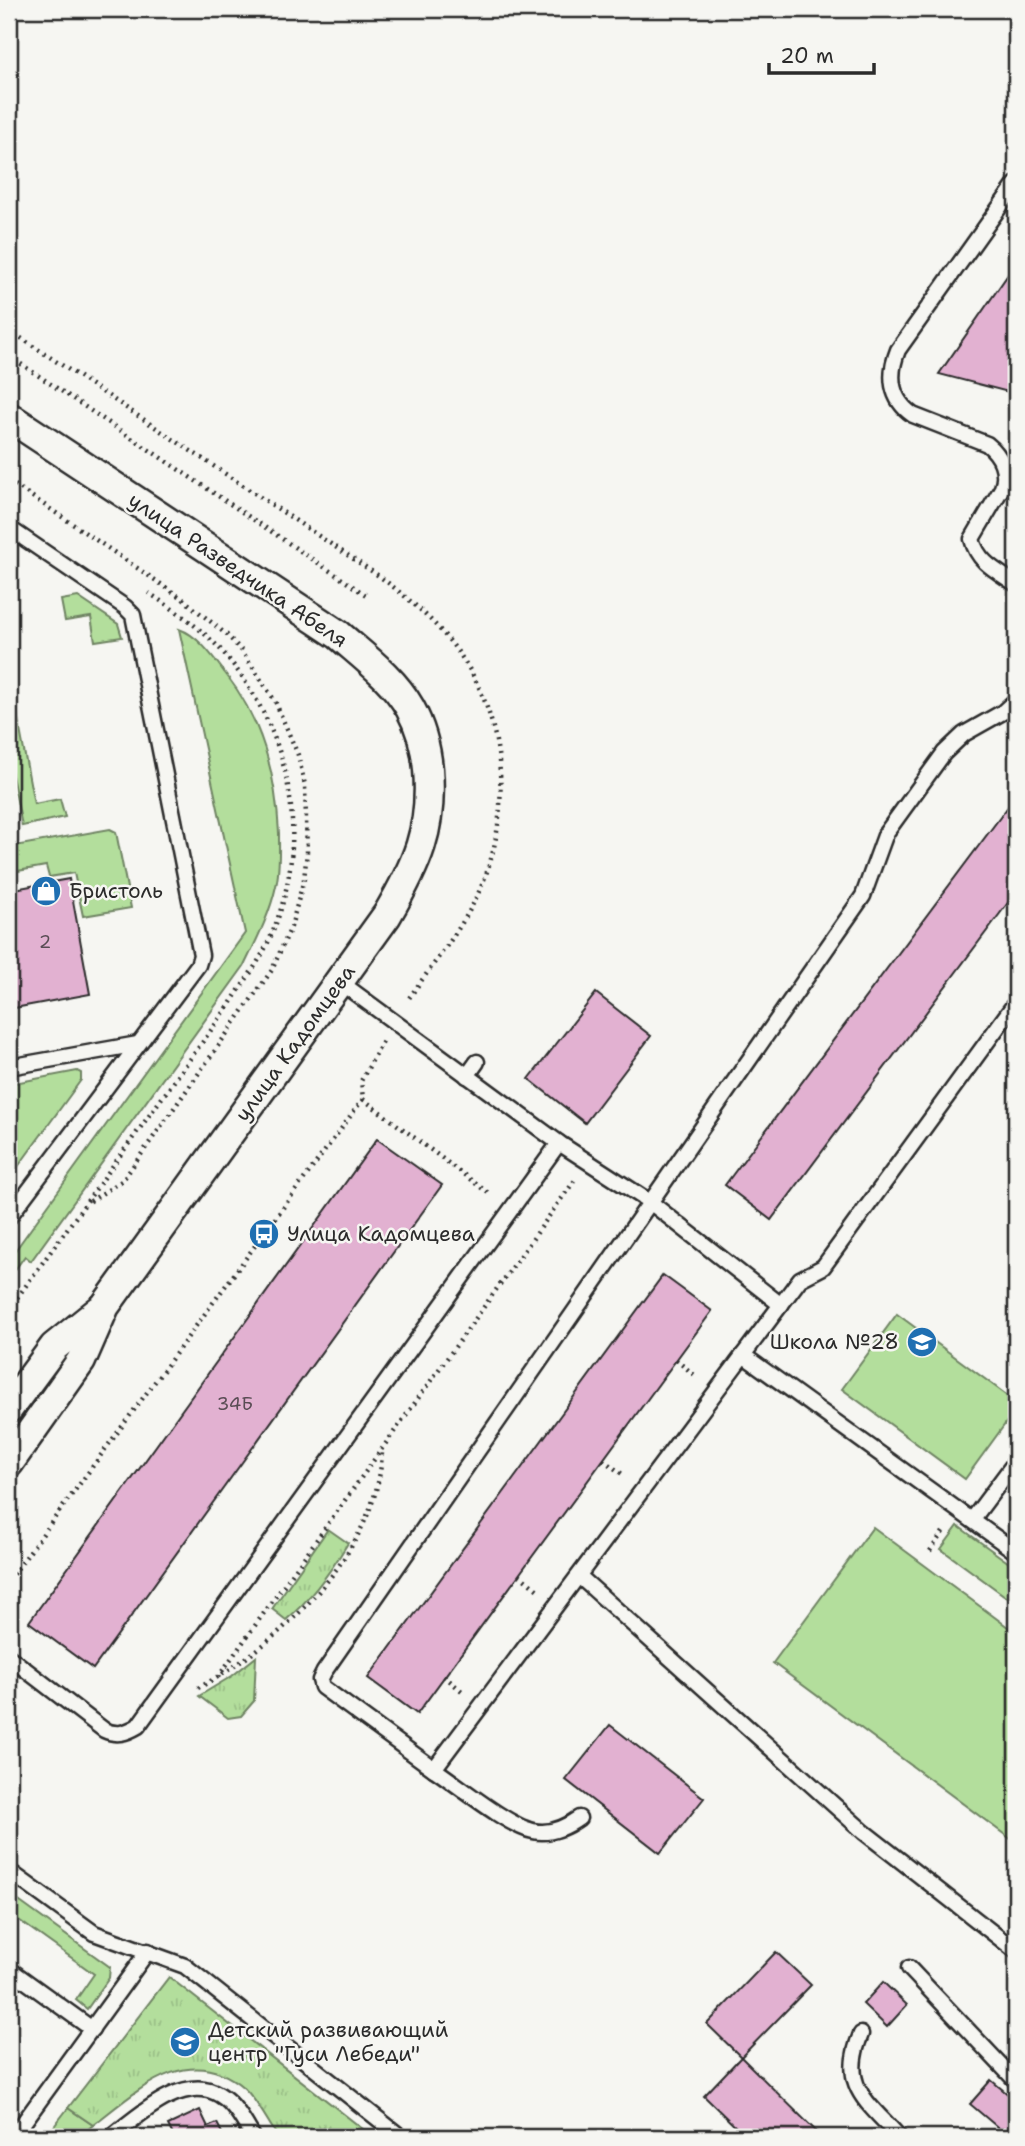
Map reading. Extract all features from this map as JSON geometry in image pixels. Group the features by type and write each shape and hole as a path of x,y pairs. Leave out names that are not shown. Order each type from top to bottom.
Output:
{"street":[{"name":"улица Разведчика Абеля","path":"9,417 339,635 386,677 410,707 421,733 427,758"},
{"name":"улица Кадомцева","path":"9,1463 81,1361 105,1306 340,982 406,883 420,851 428,823 430,789 427,758"},
{"name":"улица Кадомцева","path":"9,1408 54,1347 105,1306"}],"lane":[{"path":"1016,184 898,350 891,370 895,396 903,408 913,415 987,444 1001,460 1005,480 972,539 982,561 1016,584"},
{"path":"9,528 130,611 135,621 201,955 198,964 9,1217"},
{"path":"579,1818 565,1828 546,1832 532,1831 512,1823 327,1692 320,1680 863,896 886,833 944,753 964,734 1015,703"},
{"path":"340,982 559,1143 650,1202 781,1305"},
{"path":"435,1769 800,1279 823,1267 1016,1002"},
{"path":"9,1067 138,1044"},
{"path":"467,1076 478,1062"},
{"path":"9,1657 104,1730 121,1734 138,1726 559,1143"},
{"path":"743,1355 1016,1552"},
{"path":"972,1520 1016,1461"},
{"path":"579,1576 864,1832 1016,1951"},
{"path":"9,1871 94,1933 186,1966 401,2137"},
{"path":"13,2137 148,1951"},
{"path":"909,1968 1016,2081"},
{"path":"9,1969 92,2029"},
{"path":"861,2034 852,2066 858,2090 899,2137"},
{"path":"111,2137 160,2100 175,2093 204,2090 218,2093 229,2102 253,2137"}],"path":[{"path":"9,356 366,595"},
{"path":"9,481 183,599 227,635 242,651 275,701 298,755 305,785 307,852 304,879 292,926 272,970 123,1180 82,1206"},
{"path":"9,1309 230,1004 271,937 288,883 292,815 285,762 274,733 249,688 226,656 198,628 140,587"},
{"path":"9,1580 363,1099 361,1081 393,1022"},
{"path":"363,1099 538,1231"},
{"path":"218,1677 588,1162"},
{"path":"1010,1397 1016,1396"},
{"path":"175,1678 192,1691 218,1677 296,1617 342,1560 372,1503 381,1468 382,1448"}],"green space":[{"path":"78,597 118,624 122,637 95,641 91,617 65,621 61,600"},
{"path":"179,629 199,642 225,673 249,710 265,748 279,833 278,873 273,896 244,966 31,1261 25,1256 9,1278 9,1259 245,933"},
{"path":"9,671 34,804 60,799 65,817 22,826 9,760"},
{"path":"110,829 116,832 131,908 83,916 74,873 49,877 46,866 12,872 9,847"},
{"path":"77,1071 81,1073 81,1080 9,1179 9,1084"},
{"path":"897,1314 1016,1402 1016,1409 965,1479 842,1389"},
{"path":"958,1526 1016,1568 1016,1604 941,1549"},
{"path":"873,1527 1016,1633 1016,1843 773,1663"},
{"path":"328,1529 348,1543 320,1584 286,1620 272,1609"},
{"path":"256,1657 254,1701 241,1716 228,1718 199,1696 232,1676"},
{"path":"9,1894 110,1967 109,1978 87,2009 76,2000 94,1974 9,1913"},
{"name":"Детский развивающий центр \"Гуси Лебеди\"","path":"169,1977 373,2137 278,2137 244,2088 224,2074 203,2069 184,2070 164,2076 127,2098 93,2125 68,2108"},
{"path":"68,2108 93,2125 79,2137 46,2137"}],"building":[{"path":"1016,263 1016,394 939,374"},
{"path":"1016,796 1016,892 771,1220 725,1185"},
{"path":"69,879 90,994 9,1009 9,890"},
{"path":"596,993 651,1036 585,1123 529,1079"},
{"path":"377,1139 442,1185 93,1669 29,1622"},
{"path":"663,1275 712,1311 417,1714 368,1678"},
{"path":"610,1725 704,1798 660,1853 566,1780"},
{"path":"776,1952 811,1985 741,2057 707,2024"},
{"path":"883,1982 907,2005 887,2027 863,2004"},
{"path":"741,2057 822,2137 746,2137 704,2096"},
{"path":"991,2080 1016,2101 1015,2137 1009,2137 970,2104"},
{"path":"200,2110 208,2127 217,2123 224,2137 174,2137 168,2125"}],"place":[{"name":"Бристоль","path":"46,891"},
{"name":"Улица Кадомцева","path":"264,1234"},
{"name":"Школа №28","path":"922,1342"},
{"name":"Детский развивающий центр \"Гуси Лебеди\"","path":"185,2042"}]}
